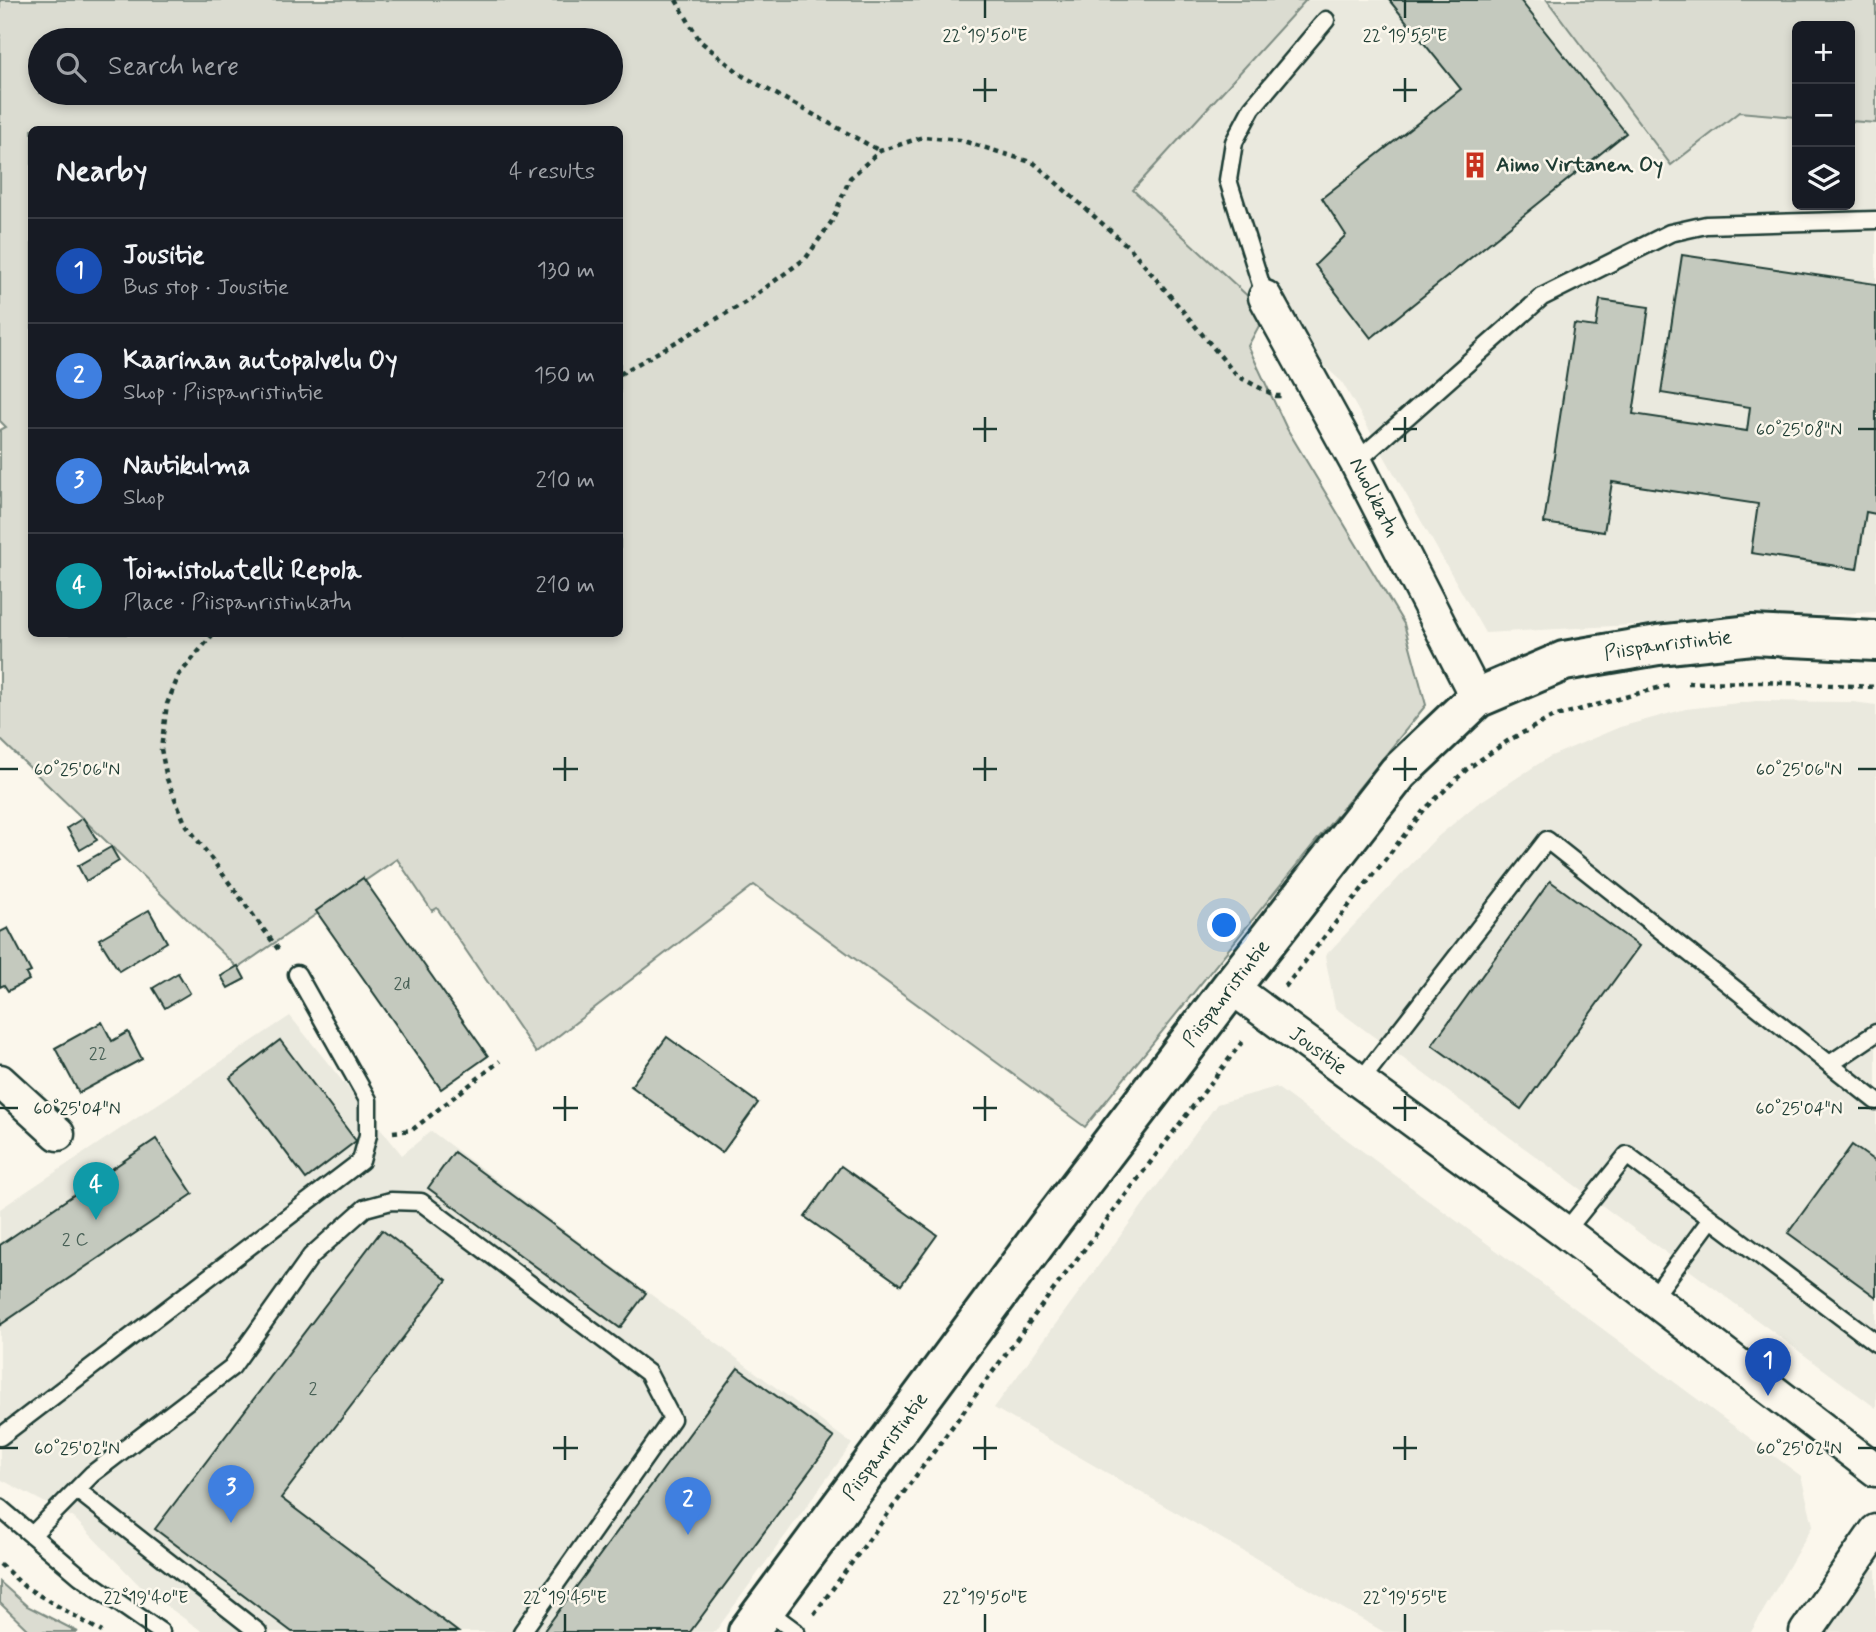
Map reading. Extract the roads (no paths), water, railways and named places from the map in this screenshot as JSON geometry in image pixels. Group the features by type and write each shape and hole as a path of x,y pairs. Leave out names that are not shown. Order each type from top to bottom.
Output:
{"street":[{"name":"Nuolikatu","path":"1265,297 1317,396 1356,462 1477,698"},
{"name":"Piispanristintie","path":"757,1620 1056,1217 1398,773 1477,698 1564,661 1658,645 1752,635 1876,641"},
{"name":"Jousitie","path":"1231,987 1564,1232 1876,1470"},
{"path":"0,1081 58,1134"},
{"path":"1806,1632 1876,1531"}],"lane":[{"path":"1265,297 1228,180 1234,142 1252,108 1326,20"},
{"path":"1356,462 1542,297 1670,233 1706,225 1876,220"},
{"path":"1359,1083 1547,840 1876,1101"},
{"path":"0,1437 360,1161 368,1135 368,1100 297,974"},
{"path":"1830,1064 1876,1033"},
{"path":"1564,1232 1627,1155 1876,1343"},
{"path":"32,1535 92,1474 232,1367 311,1256 365,1208 391,1200 421,1202 648,1373 672,1419 522,1632"},
{"path":"1653,1299 1711,1219"},
{"path":"77,1490 258,1632"},
{"path":"0,1508 80,1576 161,1632"},
{"path":"757,1620 796,1632"}],"place":[{"name":"Aimo Virtanen Oy","path":"1475,165"},
{"name":"Toimistohotelli Repola","path":"96,1220"},
{"name":"Jousitie","path":"1768,1396"},
{"name":"Nautikulma","path":"231,1523"},
{"name":"Kaarinan autopalvelu Oy","path":"688,1535"}]}
